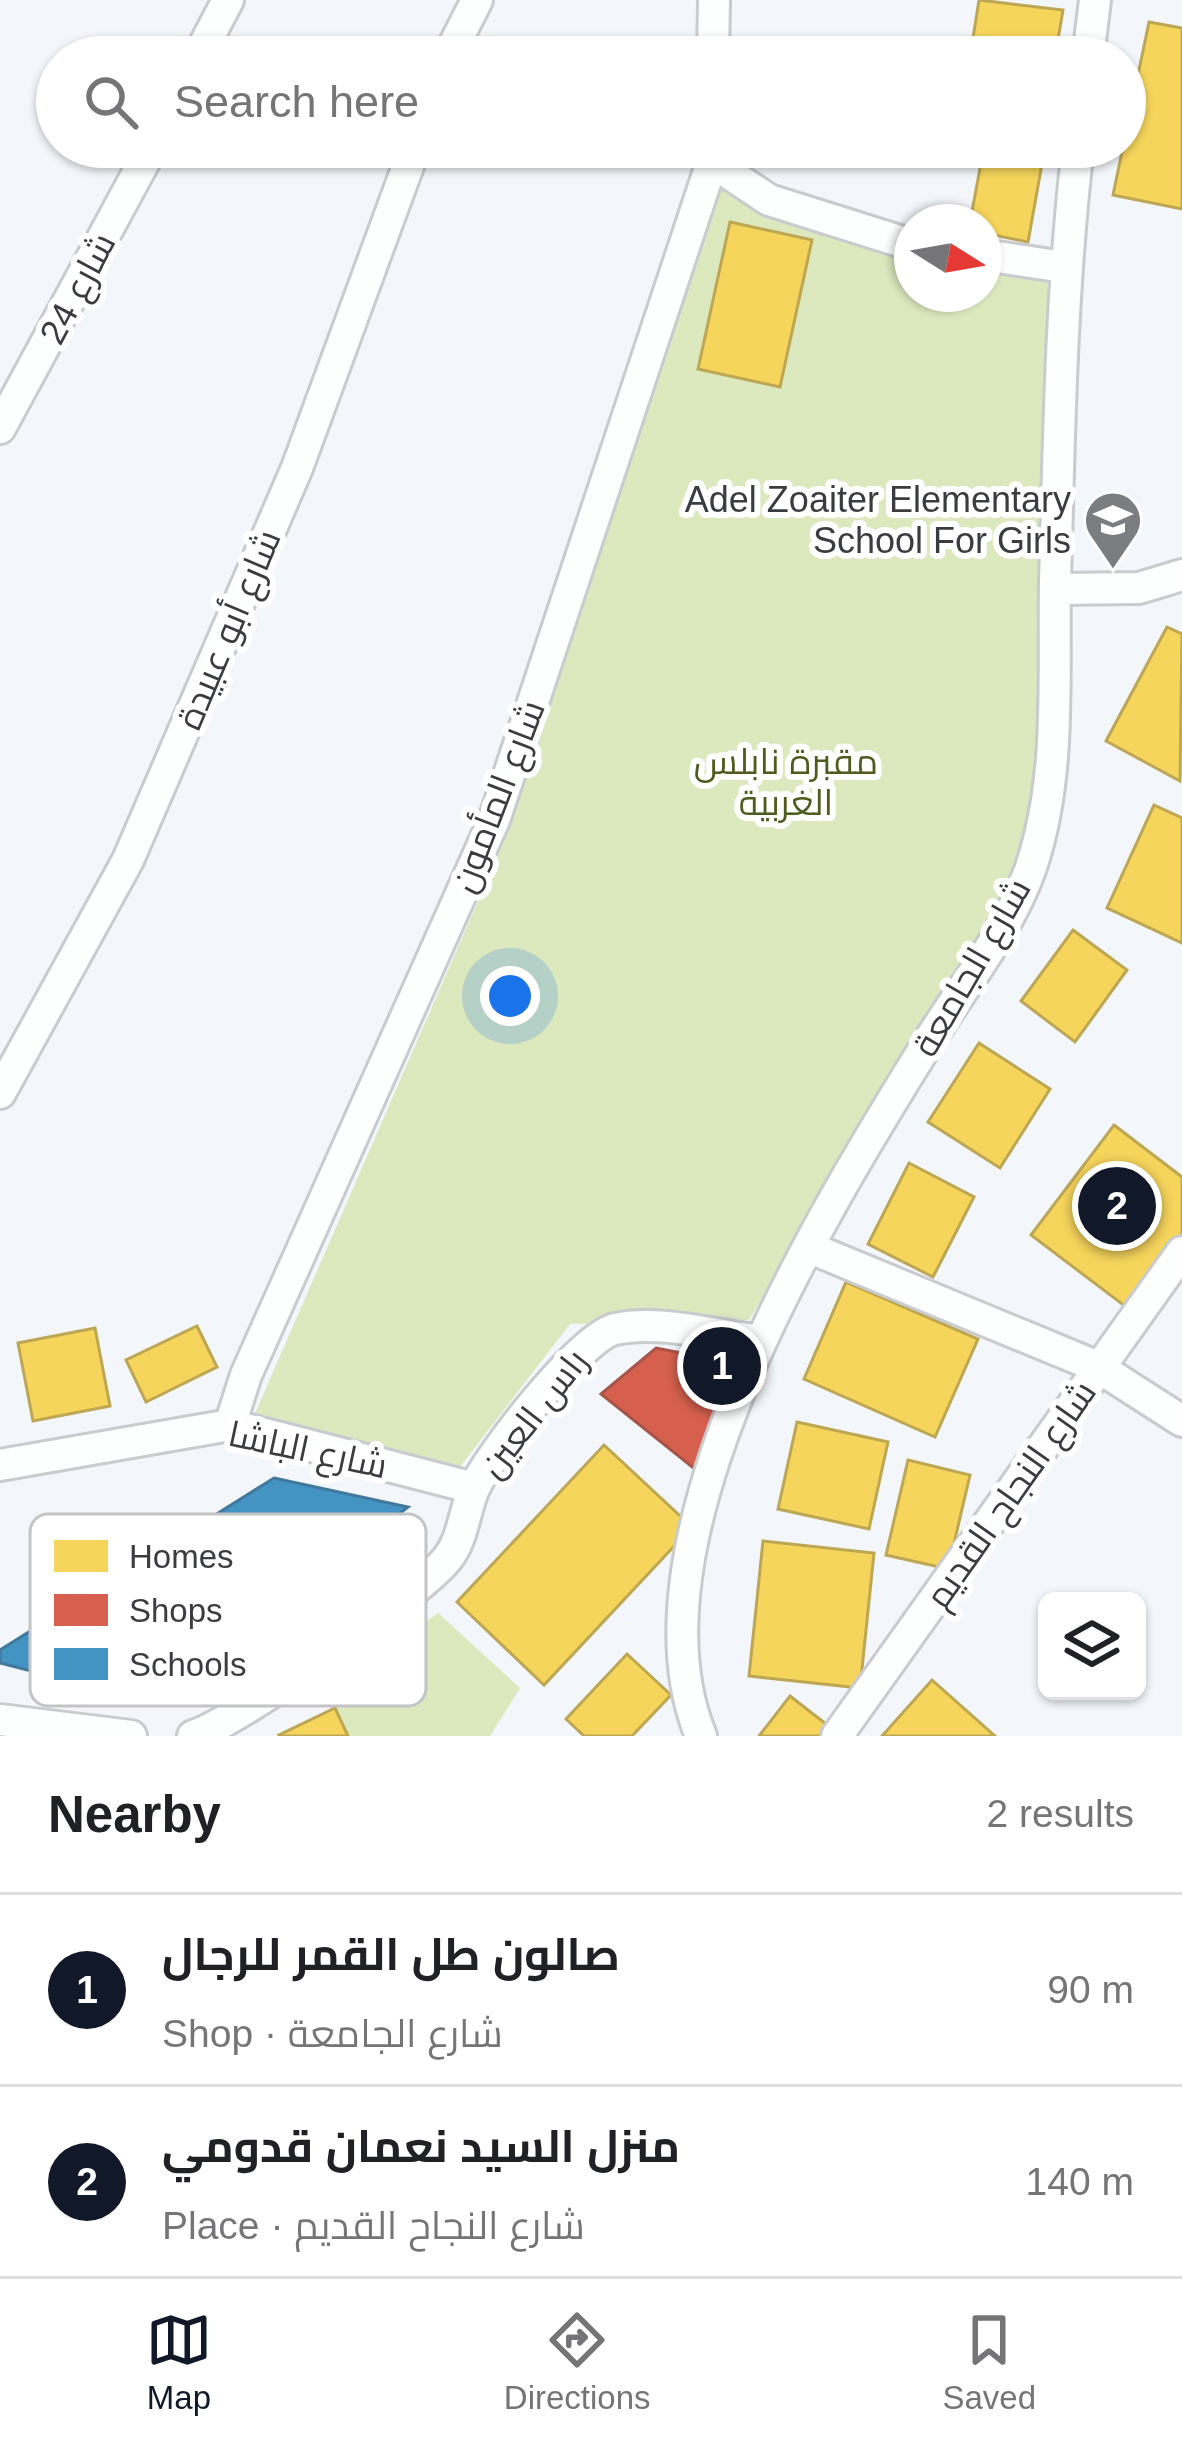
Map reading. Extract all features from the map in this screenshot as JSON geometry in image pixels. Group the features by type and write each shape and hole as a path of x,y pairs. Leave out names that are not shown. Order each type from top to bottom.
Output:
{"street":[{"path":"209,36 228,0"},
{"path":"459,36 477,0"},
{"path":"713,36 714,0"},
{"path":"1091,36 1095,0"},
{"name":"شارع 24","path":"0,428 141,168"},
{"name":"شارع أبو عبيدة","path":"0,1093 138,838 297,468 407,168"},
{"name":"شارع المأمون","path":"230,1425 246,1375 494,820 707,168"},
{"path":"730,168 770,200 894,238"},
{"name":"شارع الجامعة","path":"701,1736 686,1699 682,1629 691,1564 725,1429 760,1341 808,1246 998,934 1029,873 1045,815 1052,746 1064,267 1076,168"},
{"path":"1002,258 1064,267"},
{"path":"1055,590 1139,588 1182,575"},
{"path":"808,1246 1098,1367 1182,1421"},
{"name":"شارع النجاح القديم","path":"837,1736 1182,1252"},
{"name":"راس العين","path":"426,1575 446,1559 465,1524 474,1488 571,1357 600,1335 640,1327 760,1341"},
{"name":"شارع الباشا","path":"0,1465 230,1425 474,1488"},
{"name":"راس العين","path":"194,1736 242,1706"},
{"path":"0,1720 131,1736"}],"green space":[{"name":"مقبرة نابلس الغربية","path":"722,181 894,248 894,312 1002,312 1002,268 1049,275 1049,648 1045,722 1023,867 749,1320 570,1324 456,1472 253,1418 509,830"},
{"path":"438,1613 520,1688 490,1736 347,1736 333,1706 426,1706 426,1621"}],"building: Homes":[{"path":"979,0 1063,10 1059,36 973,36"},
{"path":"1149,22 1182,28 1182,209 1113,195 1119,168 1146,168"},
{"path":"980,168 1041,168 1028,242 1002,237 1002,204 973,204"},
{"path":"730,222 812,240 780,387 698,369"},
{"path":"1167,627 1182,634 1180,781 1106,741"},
{"path":"1154,805 1182,818 1182,943 1107,908"},
{"path":"1073,930 1127,970 1075,1042 1021,1001"},
{"path":"979,1043 1050,1089 1000,1168 928,1122"},
{"path":"1114,1125 1182,1177 1182,1257 1138,1316 1031,1235"},
{"path":"909,1163 974,1197 933,1277 868,1244"},
{"path":"846,1282 978,1339 935,1437 804,1379"},
{"path":"197,1326 217,1367 146,1402 126,1360"},
{"path":"95,1328 110,1406 33,1421 18,1343"},
{"path":"797,1422 888,1442 869,1529 778,1509"},
{"path":"604,1445 692,1527 544,1685 457,1602"},
{"path":"908,1460 970,1475 948,1569 886,1555"},
{"path":"763,1541 874,1553 860,1688 749,1676"},
{"path":"627,1654 671,1695 632,1736 584,1736 566,1719"},
{"path":"932,1680 995,1736 882,1736"},
{"path":"790,1696 835,1731 831,1736 759,1736"},
{"path":"335,1708 348,1736 279,1735"}],"building: Shops":[{"path":"656,1348 736,1364 701,1474 601,1394"}],"building: Schools":[{"path":"274,1478 408,1507 399,1514 217,1514"},
{"path":"30,1631 30,1671 0,1663 0,1650"}],"place":[{"name":"Adel Zoaiter Elementary School For Girls","path":"1113,571"},
{"name":"منزل السيد نعمان قدومي","path":"1117,1206"},
{"name":"صالون طل القمر للرجال","path":"722,1366"}]}
